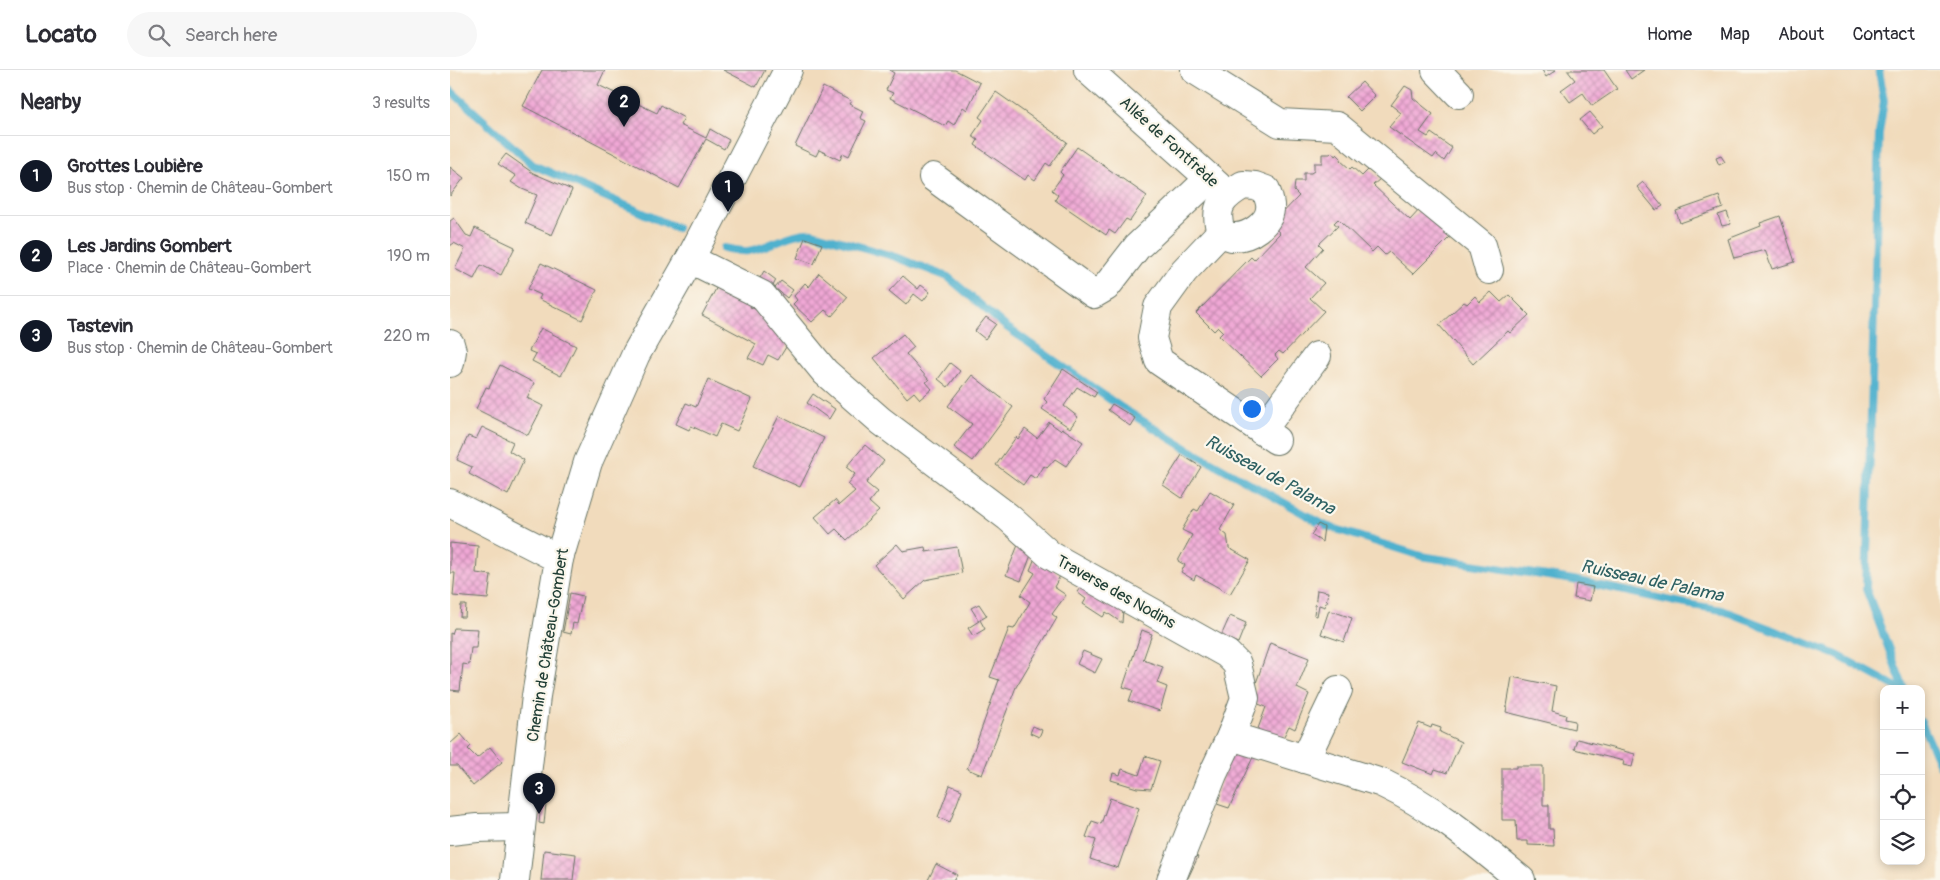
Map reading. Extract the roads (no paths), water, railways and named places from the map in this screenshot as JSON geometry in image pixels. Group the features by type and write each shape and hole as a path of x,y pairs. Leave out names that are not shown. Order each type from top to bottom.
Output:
{"street":[{"name":"Chemin de Château-Gombert","path":"515,880 536,696 560,558 592,453 636,354 690,260 788,70"},
{"name":"Allée de Fontfrède","path":"1088,70 1219,186 1244,185 1266,190 1270,200 1270,211 1262,225 1250,234 1234,238 1221,232 1217,220 1219,186"},
{"path":"1195,70 1280,123 1337,126 1482,246 1489,270"},
{"path":"1436,70 1459,94"},
{"path":"933,177 1094,294 1106,287 1136,248 1219,186"},
{"path":"1221,232 1184,270 1158,307 1152,338 1159,361 1269,435 1317,356"},
{"name":"Traverse des Nodins","path":"690,260 762,295 825,372 881,421 1008,517 1050,555 1227,654 1237,664 1245,698 1171,880"},
{"path":"450,344 452,351 450,363"},
{"path":"450,503 560,558"},
{"path":"1305,759 1338,690"},
{"path":"1231,736 1393,788 1454,825 1521,880"},
{"path":"450,831 521,827"}],"waterway":[{"path":"1879,70 1884,101 1879,133 1866,589 1902,685"},
{"name":"Ruisseau de Palama","path":"450,90 533,165 677,228"},
{"name":"Ruisseau de Palama","path":"724,248 748,251 764,247 788,237 813,233 896,257 948,277 1005,326 1122,408 1186,448 1326,526 1421,556 1573,580 1722,610 1837,655 1893,685"},
{"name":"Ruisseau de Palama","path":"1925,730 1940,765"}],"place":[{"name":"Les Jardins Gombert","path":"624,127"},
{"name":"Grottes Loubière","path":"728,212"},
{"name":"Tastevin","path":"539,814"}]}
